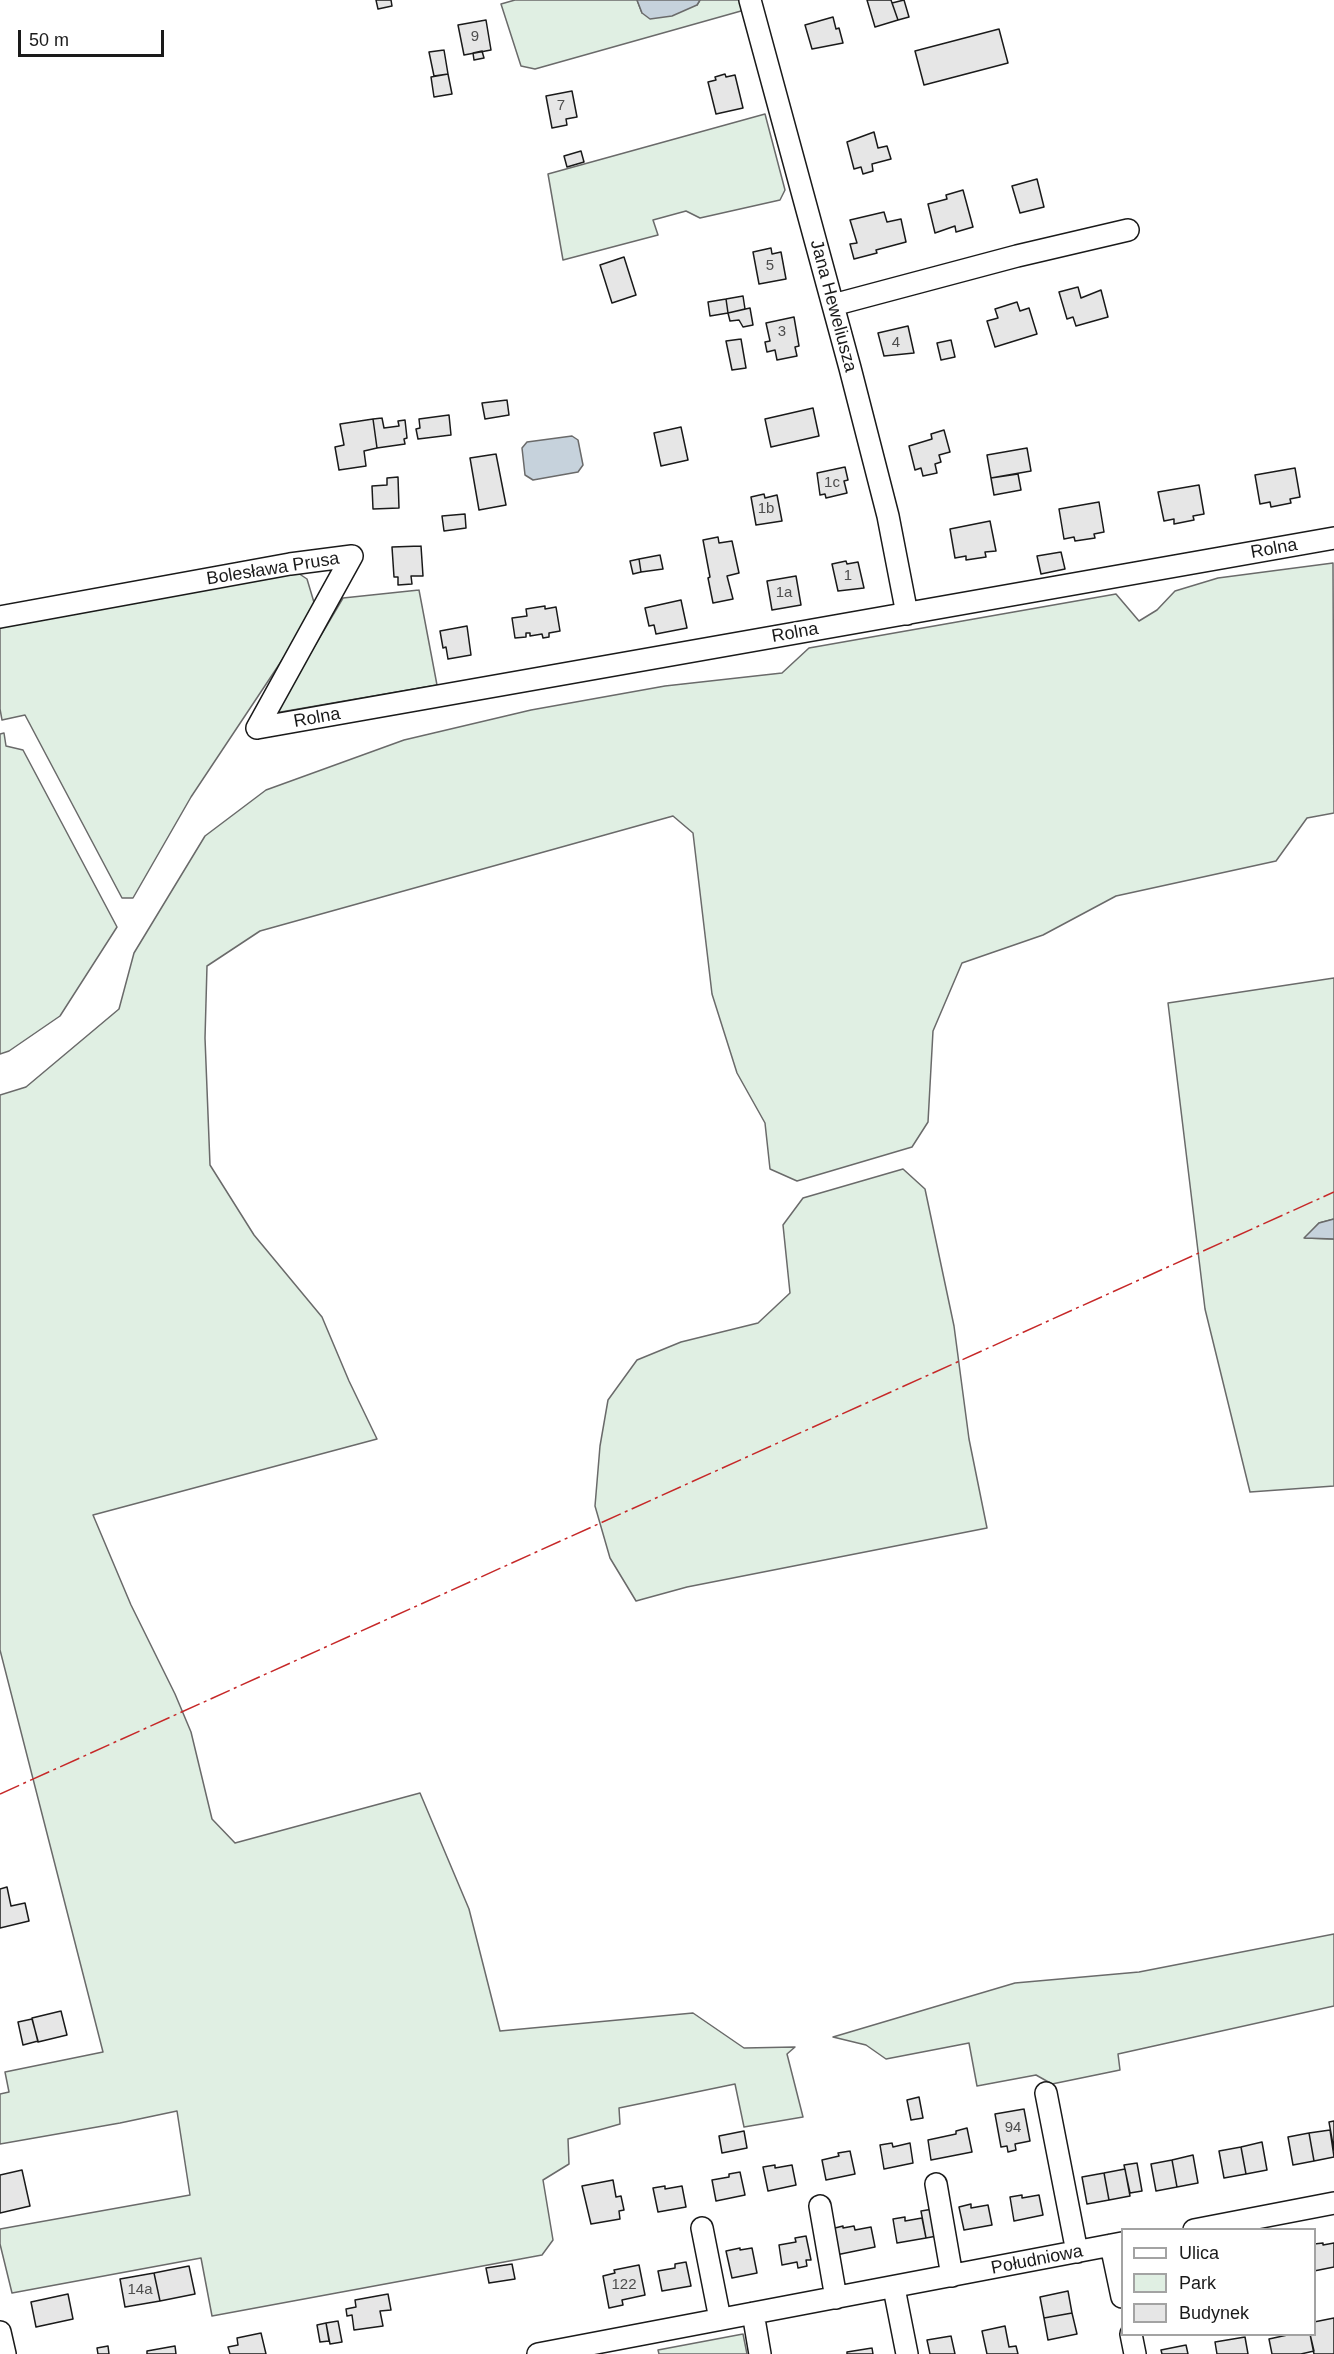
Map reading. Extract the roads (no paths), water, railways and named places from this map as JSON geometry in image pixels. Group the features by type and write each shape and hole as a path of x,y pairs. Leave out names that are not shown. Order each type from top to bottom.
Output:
{"street":[{"name":"Jana Heweliusza","path":"750,0 888,516 907,614"},
{"path":"833,305 1017,256 1128,230"},
{"name":"Rolna","path":"256,729 1334,538"},
{"name":"Bolesława Prusa","path":"0,616 291,564 352,556 256,729"},
{"path":"1046,2093 1077,2252"},
{"path":"936,2184 952,2276"},
{"path":"1199,2228 1334,2203"},
{"path":"820,2206 836,2298"},
{"path":"702,2228 720,2319"},
{"path":"1117,2244 1121,2286"},
{"name":"Południowa","path":"538,2354 1117,2244"},
{"path":"894,2288 907,2354"},
{"path":"753,2313 760,2354"},
{"path":"0,2332 5,2354"},
{"path":"1131,2336 1135,2354"}]}
